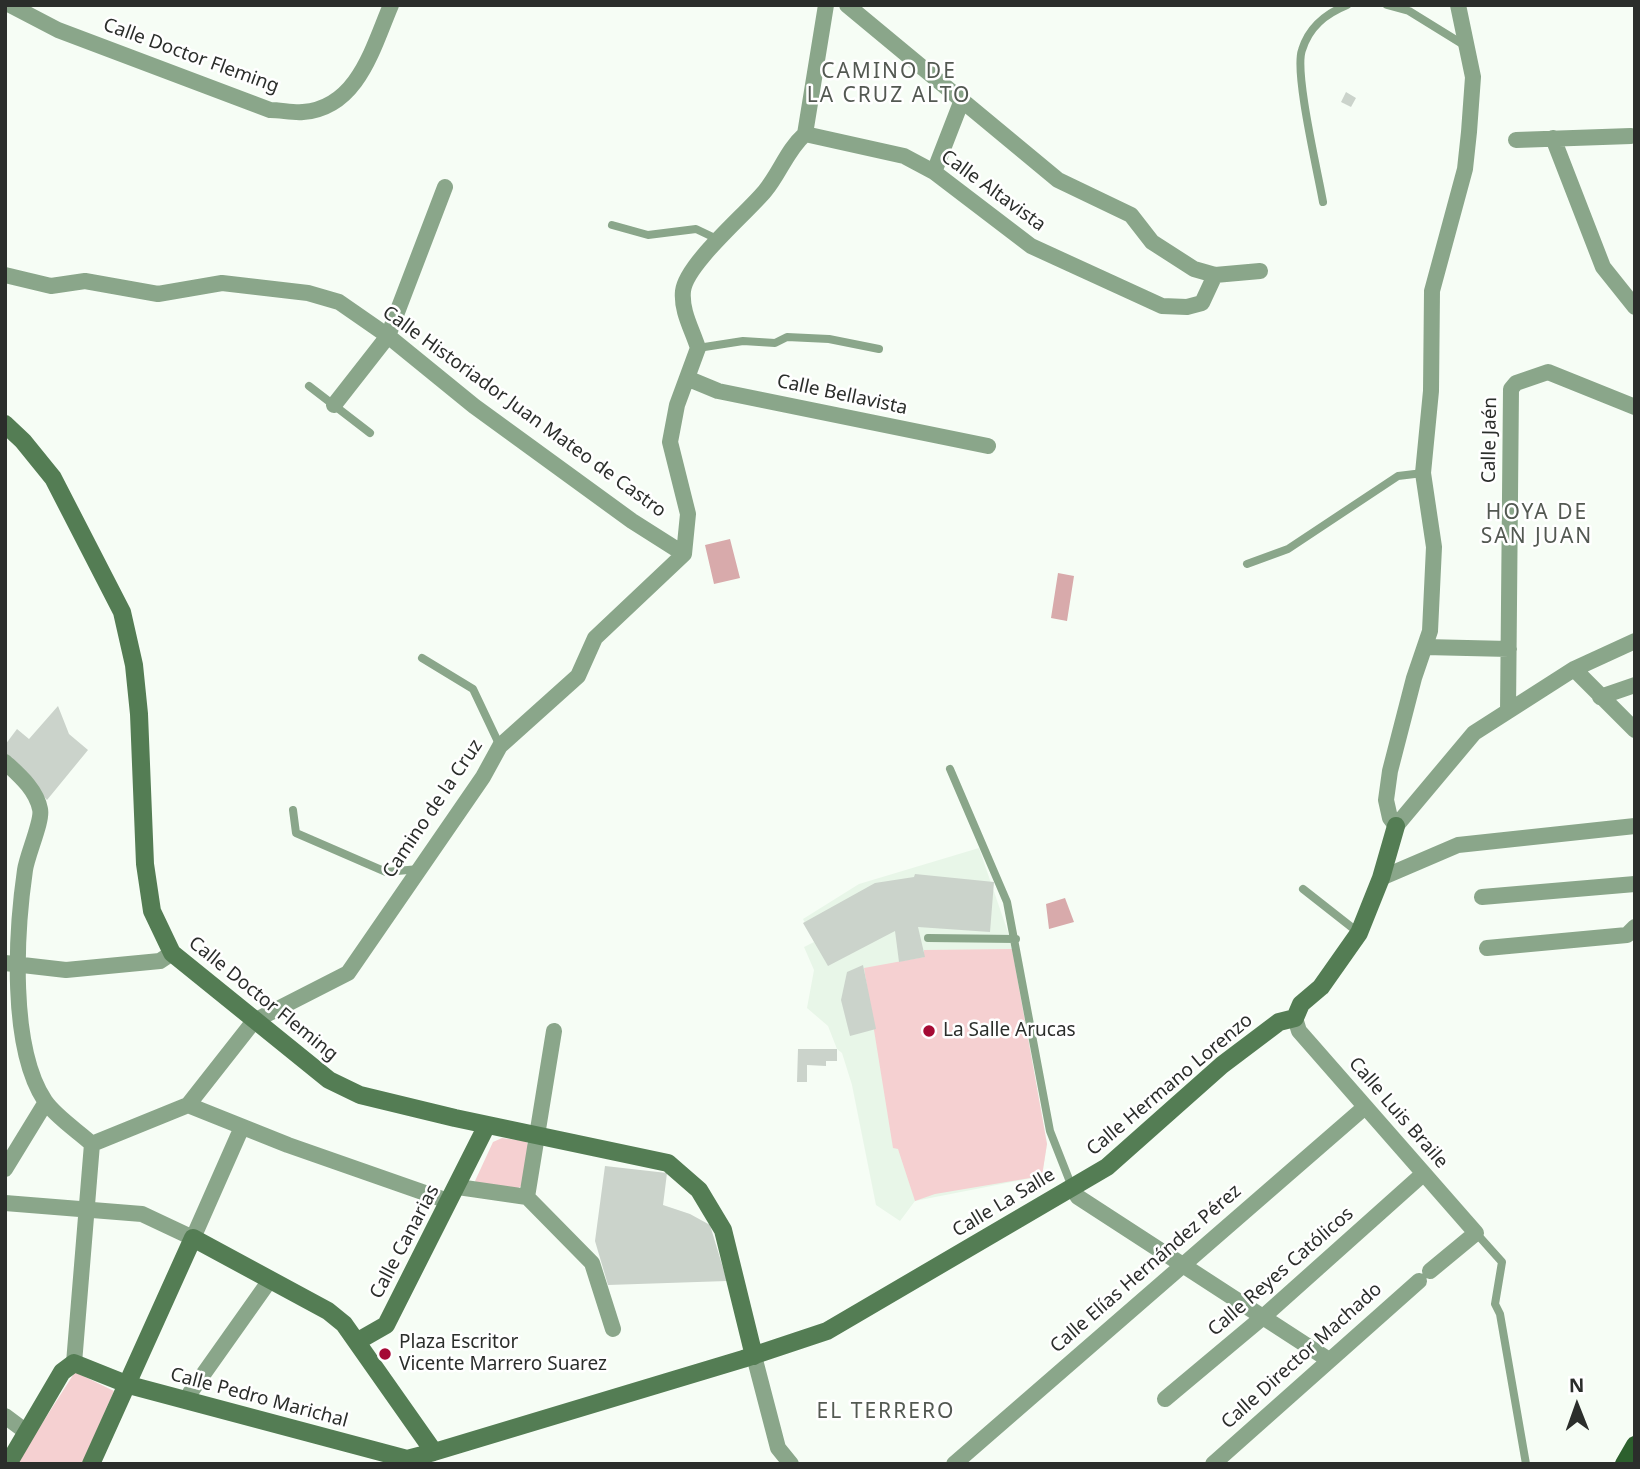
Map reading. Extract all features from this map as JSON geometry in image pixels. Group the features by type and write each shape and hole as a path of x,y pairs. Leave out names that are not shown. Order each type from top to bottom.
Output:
{"main road":[{"path":"1624,1464 1635,1445"},
{"path":"1630,1464 1635,1458"}],"street":[{"name":"Calle Doctor Fleming","path":"10,5 58,30 270,110 304,113 333,102 360,79 391,5"},
{"path":"684,554 688,514 670,442 677,405 698,348 683,308 683,288 697,262 767,189 793,145 805,134 826,5"},
{"path":"847,5 1058,180 1130,215 1153,242 1194,269 1215,275 1260,271"},
{"path":"1396,827 1390,818 1386,800 1390,771 1430,631 1434,547 1423,473 1431,391 1432,291 1465,169 1473,77 1459,8"},
{"path":"934,172 962,100"},
{"name":"Calle Altavista","path":"805,134 904,156 934,172 1031,246 1162,306 1187,307 1202,303 1215,275"},
{"path":"1516,140 1631,136"},
{"path":"1553,138 1603,267 1635,307"},
{"path":"334,405 387,337 445,187"},
{"name":"Calle Historiador Juan Mateo de Castro","path":"5,275 51,286 85,281 158,294 222,284 308,293 339,302 474,406 632,521 684,554"},
{"name":"Calle Jaén","path":"1508,711 1511,388 1516,383 1548,372 1635,407"},
{"name":"Calle Bellavista","path":"688,379 718,391 988,446"},
{"name":"Calle Doctor Fleming","path":"5,424 23,441 53,478 122,612 134,665 139,714 145,864 152,911 172,953 329,1080 360,1095 668,1163 698,1190 723,1230 754,1356"},
{"name":"Camino de la Cruz","path":"254,1021 348,973 500,746 579,676 595,638 684,554"},
{"path":"1295,1018 1301,1004 1321,986 1359,933 1381,878 1396,827 1474,733 1574,670 1635,641"},
{"path":"1425,647 1509,649"},
{"path":"1574,670 1635,730"},
{"path":"1600,697 1635,685"},
{"path":"5,762 22,777 37,798 41,812 28,851 11,965 26,1060 46,1102 92,1144"},
{"path":"1381,878 1458,845 1635,826"},
{"path":"1482,897 1635,884"},
{"path":"1487,948 1627,936 1635,928"},
{"path":"11,965 66,970 160,961 172,953"},
{"name":"Calle Luis Braile","path":"1295,1018 1298,1031 1476,1233"},
{"name":"Calle Hermano Lorenzo","path":"1072,1188 1107,1167 1222,1065 1265,1031 1279,1022 1295,1018"},
{"path":"92,1144 188,1105 254,1021"},
{"path":"527,1197 555,1031"},
{"path":"5,1169 46,1102"},
{"path":"188,1105 242,1127 453,1194 527,1197 592,1263 613,1329"},
{"name":"Calle Elías Hernández Pérez","path":"954,1464 1365,1107"},
{"name":"Calle Canarias","path":"358,1341 386,1325 488,1125"},
{"path":"91,1464 129,1385 242,1127"},
{"path":"8,1464 62,1372 74,1363 92,1144"},
{"name":"Calle Reyes Católicos","path":"1165,1399 1263,1317 1423,1174"},
{"path":"1072,1188 1078,1197 1329,1360"},
{"name":"Calle La Salle","path":"434,1452 754,1356 827,1331 1072,1188"},
{"path":"5,1203 142,1214 193,1238 328,1311 344,1324 358,1341 434,1452"},
{"name":"Calle Director Machado","path":"1213,1464 1476,1233"},
{"path":"188,1400 190,1393 270,1280"},
{"path":"754,1356 778,1448 791,1464"},
{"name":"Calle Pedro Marichal","path":"74,1363 129,1385 407,1459 434,1452"},
{"path":"5,1416 25,1431"}],"lane":[{"path":"1322,202 1301,74 1301,51 1312,29 1328,13 1347,5"},
{"path":"1387,5 1409,11 1466,47"},
{"path":"612,225 648,235 696,229 720,241"},
{"path":"698,348 743,341 775,343 787,337 829,339 879,349"},
{"path":"309,386 370,433"},
{"path":"1248,564 1288,549 1398,476 1423,473"},
{"path":"422,658 473,690 500,746"},
{"name":"Calle La Salle","path":"950,769 1007,902 1050,1131 1072,1188"},
{"path":"293,810 296,833 386,872 419,869"},
{"path":"1303,889 1359,933"},
{"path":"928,938 1016,939"},
{"path":"1476,1233 1502,1262 1494,1304 1500,1314 1526,1464"}],"shaded area":[{"path":"730,539 740,578 714,584 705,545"},
{"path":"1058,573 1074,576 1067,621 1051,618"},
{"name":"La Salle Arucas","path":"979,848 1012,944 1047,1144 1042,1176 915,1201 900,1221 876,1205 852,1085 842,1053 837,1049 828,1026 807,1008 814,970 804,947 814,942 803,919 859,884"},
{"path":"1065,898 1074,922 1049,929 1046,904"},
{"path":"1012,949 1047,1144 1042,1176 935,1194 915,1201 898,1149 893,1148 864,968 924,957 924,950"},
{"path":"502,1138 526,1141 530,1148 524,1184 514,1191 480,1186 475,1181 493,1142"},
{"path":"75,1372 114,1391 82,1464 16,1464"}],"building":[{"path":"1346,92 1356,98 1351,107 1341,102"},
{"path":"58,706 69,734 88,750 47,800 5,755 5,745 17,729 29,739"},
{"path":"915,874 994,882 990,932 918,927 925,957 899,962 895,931 828,966 803,923 875,883 914,877"},
{"path":"863,965 876,1029 850,1036 841,1000 847,972"},
{"path":"798,1049 837,1049 837,1061 826,1061 826,1066 807,1065 807,1082 797,1082"},
{"path":"605,1166 667,1173 663,1205 690,1214 710,1225 727,1281 608,1285 595,1241"}],"place":[{"name":"La Salle Arucas","path":"929,1031"},
{"name":"Plaza Escritor Vicente Marrero Suarez","path":"385,1354"}],"district":[{"name":"CAMINO DE LA CRUZ ALTO","path":"889,84"},
{"name":"HOYA DE SAN JUAN","path":"1537,525"},
{"name":"EL TERRERO","path":"886,1412"}]}
